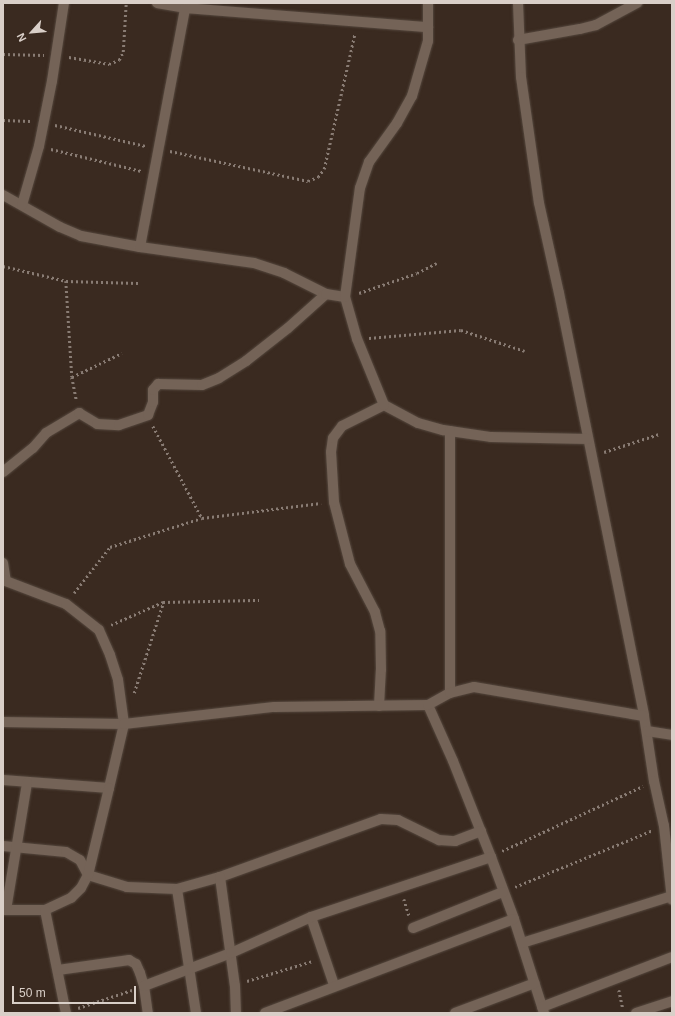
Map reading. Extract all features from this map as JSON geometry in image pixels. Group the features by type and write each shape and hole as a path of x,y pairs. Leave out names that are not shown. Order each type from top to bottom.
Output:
{"street":[{"path":"22,205 39,146 64,3"},
{"path":"157,3 185,8 358,20 428,27"},
{"path":"428,3 428,41 412,96 397,123 370,162 360,188 345,297 357,339 384,405 418,423 450,431 492,437 588,439"},
{"path":"518,3 518,40 521,77 539,203 592,456 644,716 654,781 669,847 672,900"},
{"path":"518,40 580,30 596,24 637,3"},
{"path":"140,247 185,8"},
{"path":"3,195 60,227 81,236 140,247 254,263 284,272 326,294 345,297"},
{"path":"3,472 33,448 46,433 79,413 96,424 119,424 148,415 153,402 153,390 158,384 202,384 219,378 246,361 288,328 326,294"},
{"path":"379,706 381,670 380,631 375,612 350,564 334,502 331,452 333,438 342,426 384,405"},
{"path":"450,431 450,693"},
{"path":"3,564 4,581 66,604 99,630 110,655 118,680 124,724 88,875 81,888 71,898 45,910 4,910 27,783"},
{"path":"3,722 124,724 274,708 428,705 450,693 474,687 644,716"},
{"path":"428,705 445,742 481,830 514,919 543,1010 672,956"},
{"path":"646,731 672,735"},
{"path":"3,780 109,788"},
{"path":"3,846 16,846 66,852 80,860 88,875 127,887 177,889 220,877 381,819 398,820 439,840 455,841 481,830"},
{"path":"144,986 231,953 312,917 491,857"},
{"path":"220,877 235,986 236,1013"},
{"path":"177,889 196,1013"},
{"path":"413,928 503,892"},
{"path":"522,944 672,896"},
{"path":"45,910 66,1013"},
{"path":"312,917 334,985"},
{"path":"265,1013 334,985 514,919"},
{"path":"58,970 129,960 136,964 144,986 148,1013"},
{"path":"455,1013 535,983"},
{"path":"636,1013 672,1001"}],"path":[{"path":"3,54 56,55 109,64 119,60 123,52 126,3"},
{"path":"3,120 43,122 158,149 308,181 318,177 324,168 358,20"},
{"path":"39,146 153,174"},
{"path":"345,297 416,273 437,263"},
{"path":"3,266 66,281 138,283"},
{"path":"66,281 72,377 79,413"},
{"path":"357,339 461,330 525,351"},
{"path":"72,377 122,353"},
{"path":"148,415 202,518"},
{"path":"592,456 659,434"},
{"path":"66,604 110,547 202,518 334,502"},
{"path":"99,630 163,602 259,600"},
{"path":"133,695 163,602"},
{"path":"491,857 654,781"},
{"path":"503,892 664,826"},
{"path":"401,886 413,928"},
{"path":"235,986 261,976 325,957"},
{"path":"617,978 623,1013"},
{"path":"66,1013 144,986"}]}
